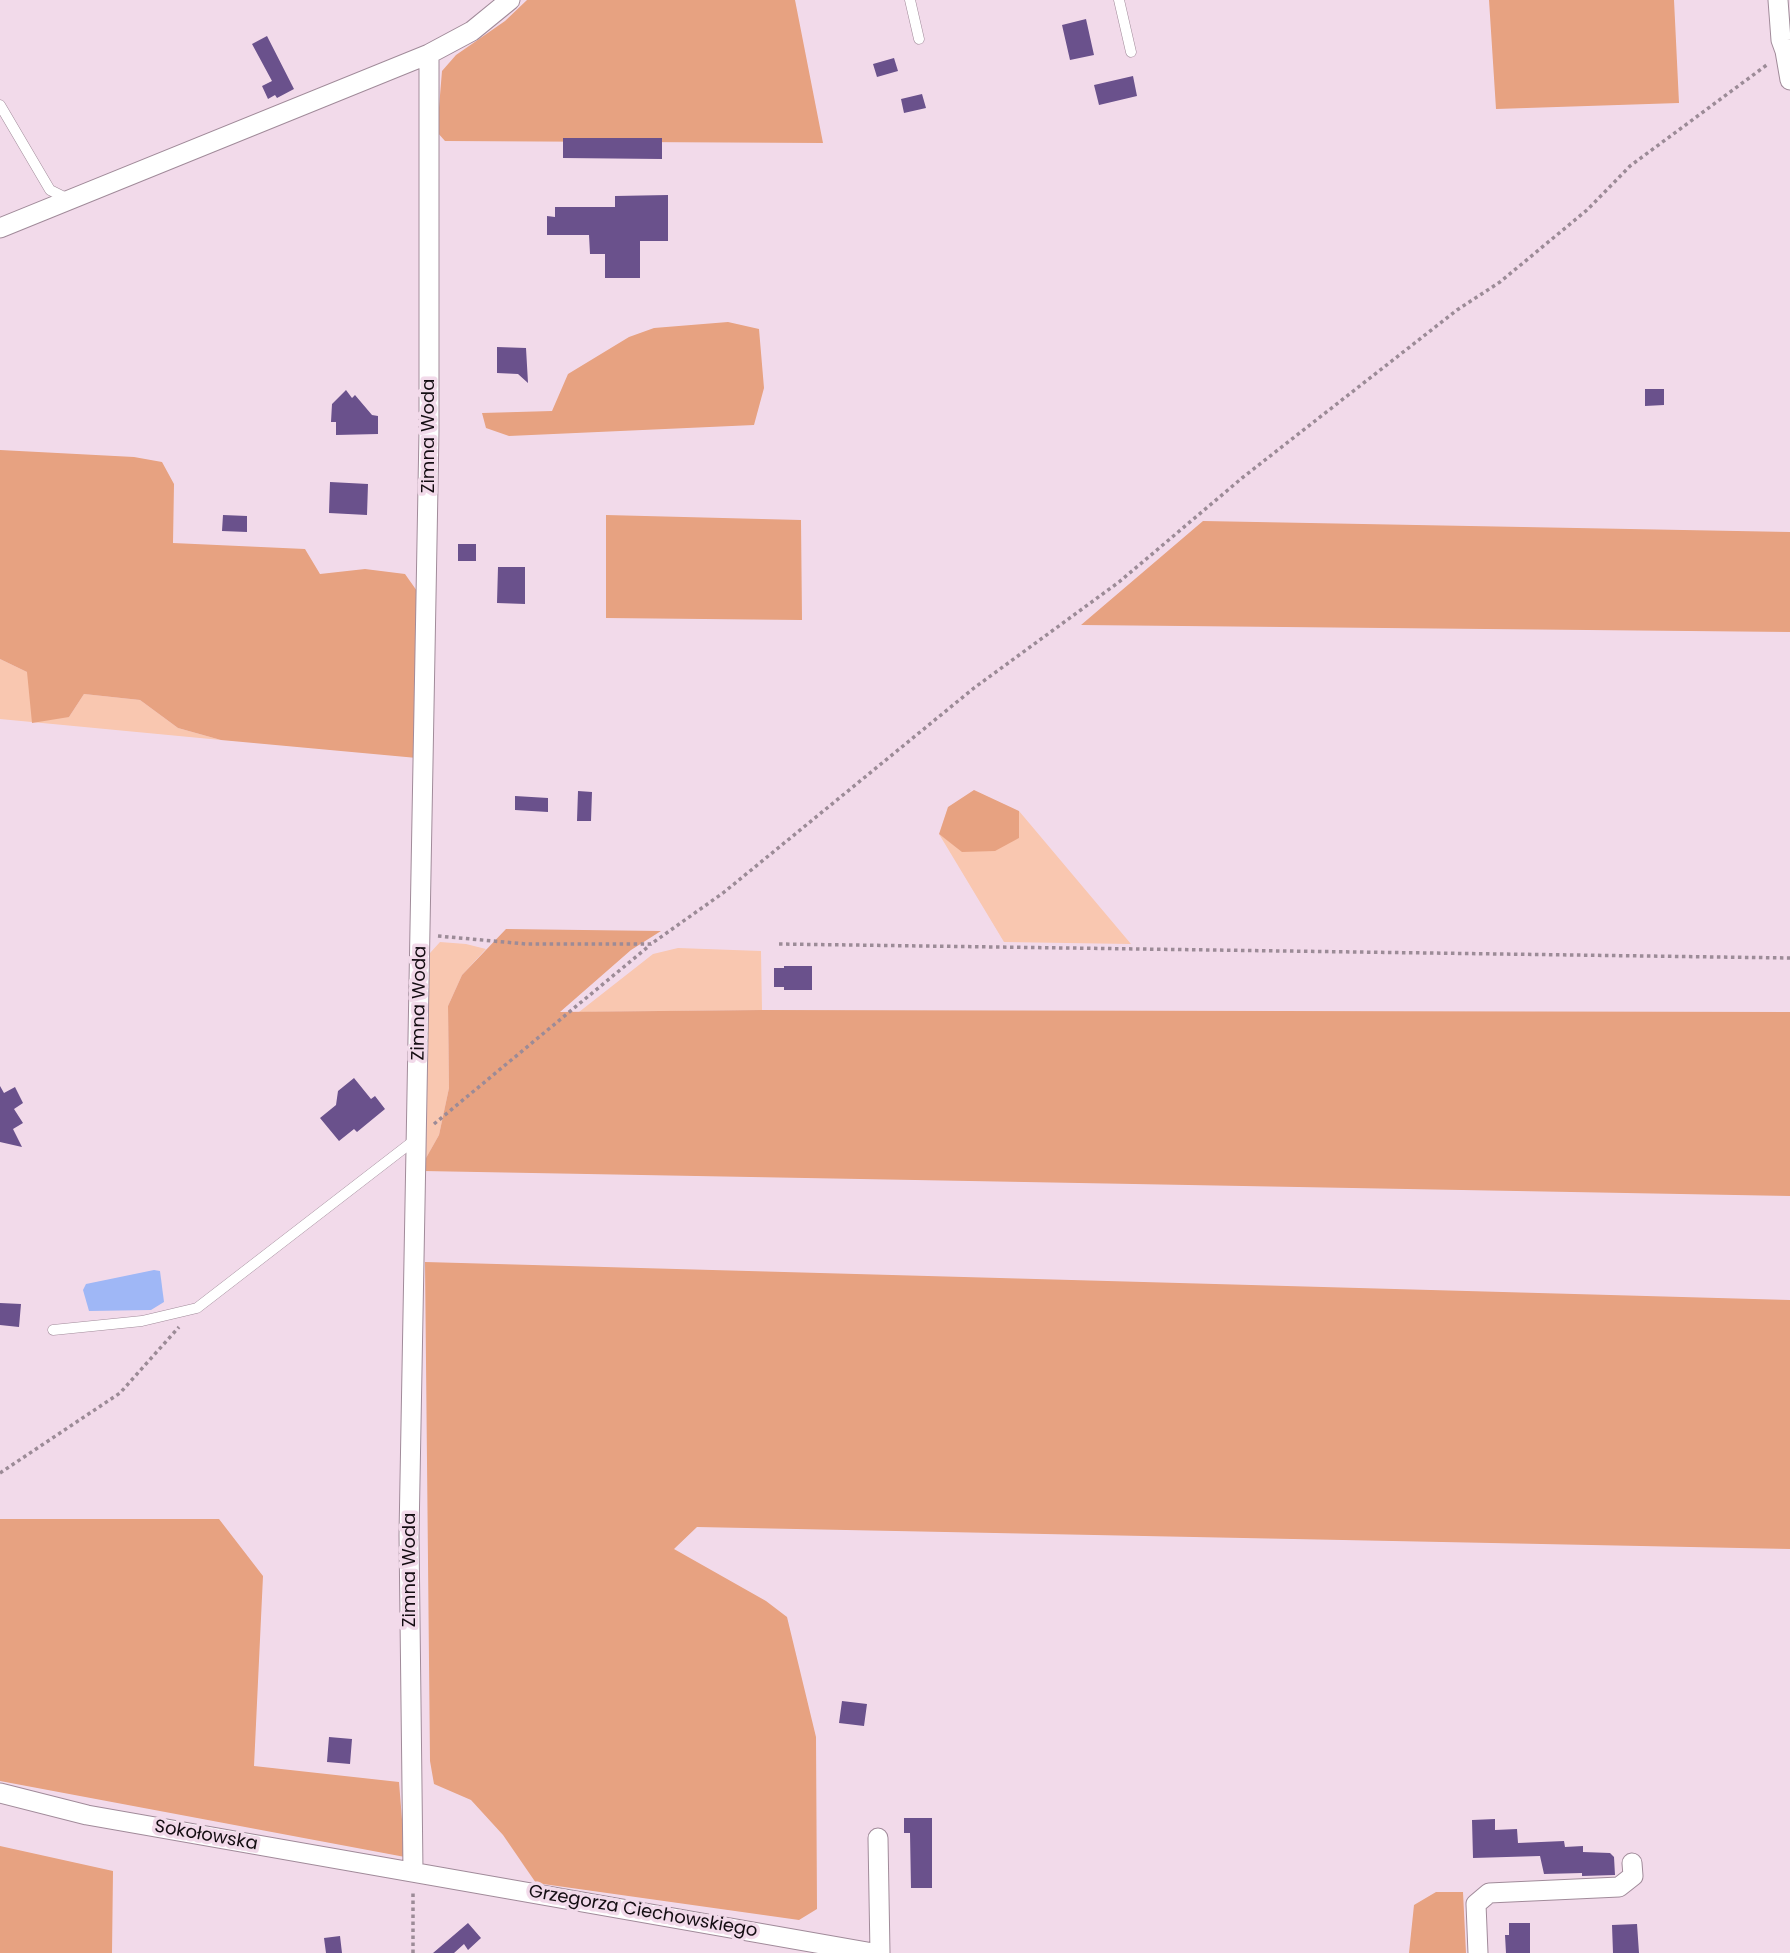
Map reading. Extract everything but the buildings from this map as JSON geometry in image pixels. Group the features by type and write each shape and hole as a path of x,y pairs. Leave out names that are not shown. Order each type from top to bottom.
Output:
{"street":[{"path":"0,228 429,54 472,31 510,0"},
{"path":"1778,0 1781,40 1788,50 1790,80"},
{"name":"Zimna Woda","path":"413,1871 409,1535 422,935 429,431 429,54"},
{"name":"Sokołowska","path":"0,1793 87,1815 413,1871"},
{"path":"878,1838 880,1953"},
{"path":"1478,1953 1476,1904 1489,1893 1619,1887 1633,1876 1632,1863"},
{"name":"Grzegorza Ciechowskiego","path":"413,1871 873,1953"}],"lane":[{"path":"910,0 919,39"},
{"path":"1119,0 1130,52"},
{"path":"0,105 50,190 69,199"},
{"path":"53,1331 142,1321 197,1308 417,1138"}],"path":[{"path":"417,1138 651,944 723,893 974,688 1119,583 1242,478 1457,310 1500,282 1587,210 1630,166 1788,50"},
{"path":"422,935 526,944 651,944"},
{"path":"779,944 1790,958"},
{"path":"0,1473 120,1393 197,1308"},
{"path":"413,1871 413,1953"}],"shaded area":[{"path":"527,0 795,0 823,143 445,141 437,132 442,71 456,55 505,21"},
{"path":"1489,0 1674,0 1679,103 1496,109"},
{"path":"728,322 759,329 764,388 754,425 509,436 486,428 482,413 552,411 568,374 629,337 654,328"},
{"path":"0,450 134,457 162,462 174,484 173,543 305,549 320,574 365,569 405,574 417,591 417,758 221,740 178,728 140,700 84,694 69,717 32,723 27,672 0,659"},
{"path":"606,515 801,520 802,620 606,618"},
{"path":"1203,521 1790,532 1790,632 1081,625"},
{"path":"0,659 27,672 69,717 84,694 140,700 178,728 221,740 0,719"},
{"path":"974,790 1019,811 1019,838 995,851 962,852 939,834 948,807"},
{"path":"1019,811 1131,944 1004,942 939,834 963,851 1019,838"},
{"path":"506,929 661,931 631,950 560,1012 1790,1012 1790,1196 423,1171 426,1158 439,1135 449,1088 448,1006 462,975"},
{"path":"440,942 486,949 462,975 448,1006 449,1088 439,1135 426,1158 423,1171 430,953"},
{"path":"678,948 761,951 762,1010 579,1012 653,954"},
{"path":"425,1262 1790,1300 1790,1549 697,1527 674,1549 766,1601 787,1617 816,1737 817,1909 799,1920 536,1883 503,1835 471,1800 434,1784 430,1761"},
{"path":"0,1519 219,1519 263,1576 254,1766 399,1782 405,1857 0,1781"},
{"path":"0,1846 113,1871 112,1953 0,1953"},
{"path":"1436,1892 1463,1892 1466,1953 1409,1953 1414,1905"}],"water":[{"path":"160,1271 164,1302 151,1310 89,1311 83,1290 86,1284"}]}
